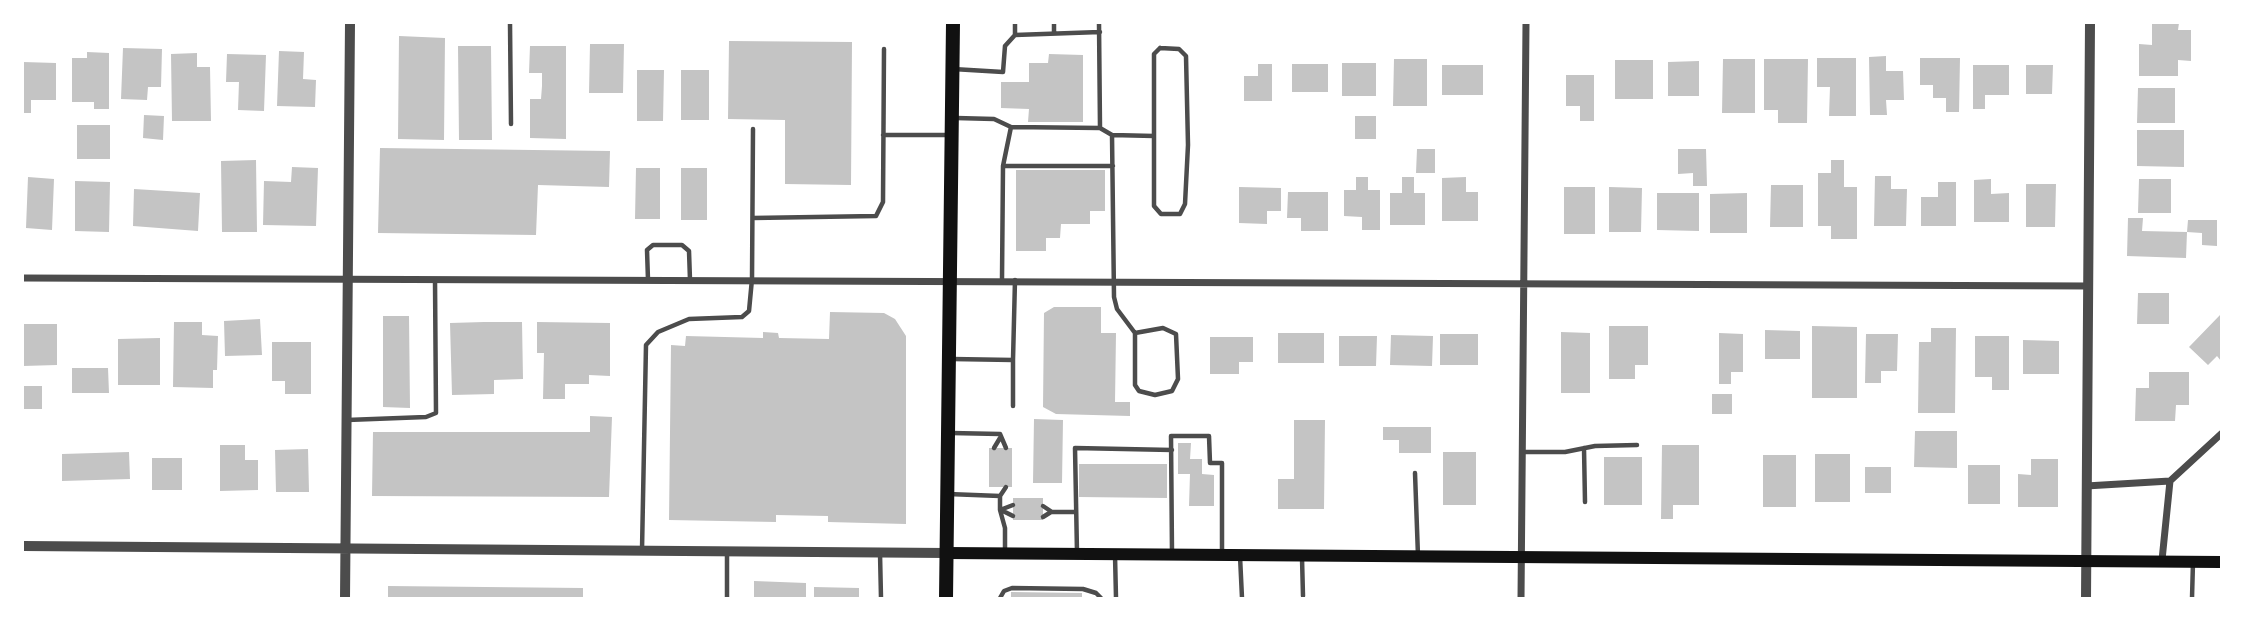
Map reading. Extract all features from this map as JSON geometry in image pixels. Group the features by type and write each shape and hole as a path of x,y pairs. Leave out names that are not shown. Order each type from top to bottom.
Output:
{"main road":[{"path":"946,598 953,23"},
{"path":"947,553 2221,562"}],"street":[{"path":"345,598 350,23"},
{"path":"1521,598 1526,23"},
{"path":"2086,598 2090,23"},
{"path":"23,278 1002,279 2089,286"},
{"path":"2086,486 2170,481 2221,434"},
{"path":"2162,561 2170,481"},
{"path":"23,545 947,553"}],"lane":[{"path":"510,23 511,124"},
{"path":"953,69 1003,72 1005,46 1015,35 1015,23"},
{"path":"1054,23 1054,32"},
{"path":"1099,23 1100,128"},
{"path":"1015,35 1100,32"},
{"path":"1160,48 1179,48 1186,56 1188,145 1185,204 1180,214 1161,214 1154,206 1154,136 1154,54 1160,48"},
{"path":"752,218 876,216 883,202 884,49"},
{"path":"951,118 994,119 1011,127 1100,128 1112,135 1154,136"},
{"path":"1002,279 1003,166 1011,127"},
{"path":"642,551 646,345 659,332 689,319 742,317 751,306 753,129"},
{"path":"883,135 951,135"},
{"path":"1112,135 1113,281 1117,309 1135,333 1135,385 1139,391 1155,395 1172,391 1178,379 1177,334 1163,328 1135,333"},
{"path":"1003,166 1112,166"},
{"path":"648,280 647,250 653,246 682,246 689,251 690,280"},
{"path":"347,420 426,417 436,413 435,280"},
{"path":"1013,406 1015,280"},
{"path":"948,359 1013,360"},
{"path":"947,433 1000,434 1006,448"},
{"path":"1172,555 1171,436 1209,436 1210,463 1222,463 1222,555"},
{"path":"994,448 1000,438"},
{"path":"1523,452 1565,452 1637,444"},
{"path":"1077,554 1075,448 1172,450"},
{"path":"1584,448 1585,502"},
{"path":"1415,473 1418,556"},
{"path":"995,487 1000,496 1000,510 1005,528 1005,553"},
{"path":"1000,496 1006,487"},
{"path":"947,494 1000,496"},
{"path":"1000,510 1013,505"},
{"path":"1043,506 1052,512"},
{"path":"1000,510 1013,516"},
{"path":"1042,517 1052,512 1076,512"},
{"path":"726,598 727,551"},
{"path":"880,552 881,598"},
{"path":"1115,554 1116,598"},
{"path":"1240,555 1242,598"},
{"path":"1302,556 1303,597"},
{"path":"2192,598 2193,561"},
{"path":"1000,598 1004,591 1012,588 1087,591 1101,598"},
{"path":"1087,591 1088,598"}],"building":[{"path":"2152,23 2179,23 2178,30 2191,30 2191,61 2178,60 2178,76 2139,76 2139,44 2152,45"},
{"path":"399,36 445,38 444,140 398,139"},
{"path":"729,41 852,42 851,185 785,184 785,120 728,119"},
{"path":"590,44 624,44 623,93 589,93"},
{"path":"458,46 491,46 492,140 459,140"},
{"path":"530,46 566,46 566,139 530,138 530,99 541,99 542,73 529,73"},
{"path":"123,48 162,49 161,87 148,87 147,100 121,99"},
{"path":"279,51 304,52 303,79 316,80 315,107 277,106"},
{"path":"87,52 109,53 109,109 94,109 94,102 72,102 72,58 87,58"},
{"path":"197,53 197,67 210,67 211,121 172,121 171,54"},
{"path":"227,54 266,55 264,111 238,110 239,82 226,82"},
{"path":"1049,54 1083,55 1083,122 1028,122 1029,109 1001,108 1001,82 1029,82 1029,63 1048,63"},
{"path":"1886,56 1886,71 1903,71 1904,100 1886,100 1887,115 1870,115 1869,57"},
{"path":"1817,58 1856,58 1856,116 1829,116 1830,87 1817,87"},
{"path":"1920,58 1960,58 1959,112 1946,112 1946,98 1933,98 1933,85 1920,85"},
{"path":"1394,59 1427,59 1427,106 1393,106"},
{"path":"1723,59 1755,59 1755,113 1722,113"},
{"path":"1764,59 1808,59 1807,123 1778,123 1778,110 1764,110"},
{"path":"1615,60 1653,60 1653,99 1615,99"},
{"path":"1699,61 1699,96 1668,96 1668,62"},
{"path":"23,62 56,63 56,100 31,100 31,113 23,113"},
{"path":"1342,63 1376,63 1376,96 1342,96"},
{"path":"1258,64 1272,64 1272,101 1244,101 1244,76 1258,76"},
{"path":"1292,64 1328,64 1328,92 1292,92"},
{"path":"1442,65 1483,65 1483,95 1442,95"},
{"path":"1973,65 2009,65 2009,95 1985,95 1985,109 1973,109"},
{"path":"2026,65 2053,65 2052,94 2026,94"},
{"path":"637,70 664,70 663,121 637,121"},
{"path":"681,70 709,70 709,120 681,120"},
{"path":"1566,75 1594,75 1594,121 1580,121 1580,106 1566,106"},
{"path":"2138,88 2175,88 2175,123 2137,123"},
{"path":"144,115 164,116 163,140 143,138"},
{"path":"1355,116 1376,116 1376,139 1355,139"},
{"path":"77,125 110,125 110,159 77,159"},
{"path":"2137,130 2184,130 2184,167 2137,166"},
{"path":"380,148 610,151 609,187 538,185 536,235 378,233"},
{"path":"1417,149 1435,149 1435,173 1416,173"},
{"path":"1678,149 1706,149 1707,186 1693,186 1693,173 1678,174"},
{"path":"256,160 257,232 222,232 221,161"},
{"path":"1831,160 1844,160 1844,187 1857,187 1857,239 1831,239 1831,226 1818,226 1818,173 1831,173"},
{"path":"292,167 318,168 316,226 263,225 264,181 291,182"},
{"path":"636,168 660,168 660,219 635,219"},
{"path":"681,168 707,168 707,220 681,220"},
{"path":"1016,170 1105,170 1105,211 1090,211 1090,224 1061,224 1060,238 1046,238 1046,251 1016,251"},
{"path":"1875,176 1891,176 1891,189 1907,189 1906,226 1874,226"},
{"path":"28,177 54,179 52,230 26,228"},
{"path":"1356,177 1368,177 1368,190 1380,190 1380,230 1362,230 1362,217 1344,216 1344,190 1356,190"},
{"path":"1402,177 1414,177 1414,193 1425,193 1425,225 1390,225 1390,193 1402,193"},
{"path":"1466,177 1466,192 1478,192 1478,221 1442,221 1442,178"},
{"path":"1991,179 1991,194 2009,193 2009,222 1974,222 1974,180"},
{"path":"2139,179 2171,179 2171,213 2138,213"},
{"path":"75,181 110,182 109,232 75,231"},
{"path":"1938,182 1956,182 1956,226 1921,226 1921,197 1938,197"},
{"path":"2026,184 2056,184 2055,227 2026,227"},
{"path":"1771,185 1803,185 1803,227 1770,227"},
{"path":"1239,187 1281,188 1281,211 1267,211 1267,224 1239,223"},
{"path":"1564,187 1595,187 1595,234 1564,234"},
{"path":"1609,187 1642,188 1641,232 1609,232"},
{"path":"134,189 200,193 198,231 133,226"},
{"path":"1288,192 1328,192 1328,231 1301,231 1301,218 1287,218"},
{"path":"1657,193 1699,193 1699,231 1657,230"},
{"path":"1747,193 1747,233 1710,233 1710,194"},
{"path":"2128,218 2143,218 2142,231 2187,232 2186,258 2127,256"},
{"path":"2188,220 2217,220 2217,246 2202,245 2202,233 2187,232"},
{"path":"2138,293 2169,293 2169,324 2137,324"},
{"path":"1054,307 1101,307 1101,333 1116,333 1115,402 1130,402 1130,416 1056,414 1043,407 1044,313"},
{"path":"830,312 884,313 895,319 906,336 906,524 828,522 828,516 776,515 776,522 669,520 671,345 685,346 686,336 763,338 763,332 778,333 779,338 829,339"},
{"path":"2221,314 2221,361 2217,356 2208,365 2189,347"},
{"path":"383,316 409,316 410,408 383,407"},
{"path":"260,319 262,355 225,356 224,321"},
{"path":"174,322 202,322 202,335 218,336 217,370 213,370 213,388 173,387"},
{"path":"522,322 523,379 494,380 494,394 452,395 450,323"},
{"path":"537,322 610,323 610,376 589,375 589,384 565,384 565,399 543,399 544,353 537,353"},
{"path":"23,324 57,324 57,365 23,366"},
{"path":"1609,326 1648,326 1648,365 1635,365 1635,379 1609,379"},
{"path":"1812,326 1857,327 1857,398 1812,398"},
{"path":"1931,328 1956,328 1955,413 1918,413 1919,342 1931,342"},
{"path":"1765,330 1800,331 1800,359 1765,359"},
{"path":"1561,332 1590,333 1590,393 1561,393"},
{"path":"1278,333 1324,333 1324,363 1278,363"},
{"path":"1719,333 1743,334 1743,372 1731,372 1731,384 1719,384"},
{"path":"1440,334 1478,334 1478,365 1440,365"},
{"path":"1866,334 1898,334 1897,371 1881,371 1881,383 1865,383"},
{"path":"1391,335 1433,336 1432,366 1390,365"},
{"path":"1339,336 1377,336 1376,366 1339,366"},
{"path":"1975,336 2009,336 2009,390 1992,390 1992,377 1975,377"},
{"path":"1210,337 1253,337 1253,362 1239,362 1239,374 1210,374"},
{"path":"160,338 160,385 118,385 118,339"},
{"path":"2023,340 2059,341 2059,374 2023,374"},
{"path":"272,342 311,342 311,394 285,394 285,381 272,381"},
{"path":"72,368 108,368 109,393 72,393"},
{"path":"2149,372 2189,372 2189,405 2176,405 2175,421 2135,421 2136,388 2149,388"},
{"path":"23,386 42,386 42,409 23,409"},
{"path":"1712,394 1732,394 1732,414 1712,414"},
{"path":"590,416 612,417 609,497 372,496 373,432 590,432"},
{"path":"1034,419 1063,420 1062,483 1033,483"},
{"path":"1294,420 1325,420 1324,509 1278,509 1278,479 1294,479"},
{"path":"1383,427 1431,427 1431,453 1399,453 1399,440 1383,440"},
{"path":"1915,431 1957,431 1957,468 1914,467"},
{"path":"1178,443 1191,443 1190,459 1202,459 1202,474 1214,475 1214,506 1189,506 1190,474 1178,474"},
{"path":"220,445 245,445 245,460 258,460 258,490 220,491"},
{"path":"1662,445 1699,445 1699,505 1673,505 1673,519 1661,519"},
{"path":"989,448 1012,448 1012,487 989,487"},
{"path":"308,449 309,492 276,492 275,450"},
{"path":"129,452 130,479 62,481 62,454"},
{"path":"1443,452 1476,452 1476,505 1443,505"},
{"path":"1815,454 1850,454 1850,502 1815,502"},
{"path":"1763,455 1796,455 1796,507 1763,507"},
{"path":"1604,457 1642,457 1642,505 1604,505"},
{"path":"152,458 182,458 182,490 152,490"},
{"path":"2031,459 2058,459 2058,507 2018,507 2018,474 2031,475"},
{"path":"1079,464 1167,464 1167,498 1079,497"},
{"path":"1968,465 2000,465 2000,504 1968,504"},
{"path":"1865,467 1891,467 1891,493 1865,493"},
{"path":"1013,498 1043,498 1043,520 1013,520"},
{"path":"754,581 806,583 806,598 754,598"},
{"path":"388,586 583,588 583,598 388,598"},
{"path":"814,587 859,588 859,598 814,598"},
{"path":"1011,592 1082,593 1082,598 1011,598"}]}
